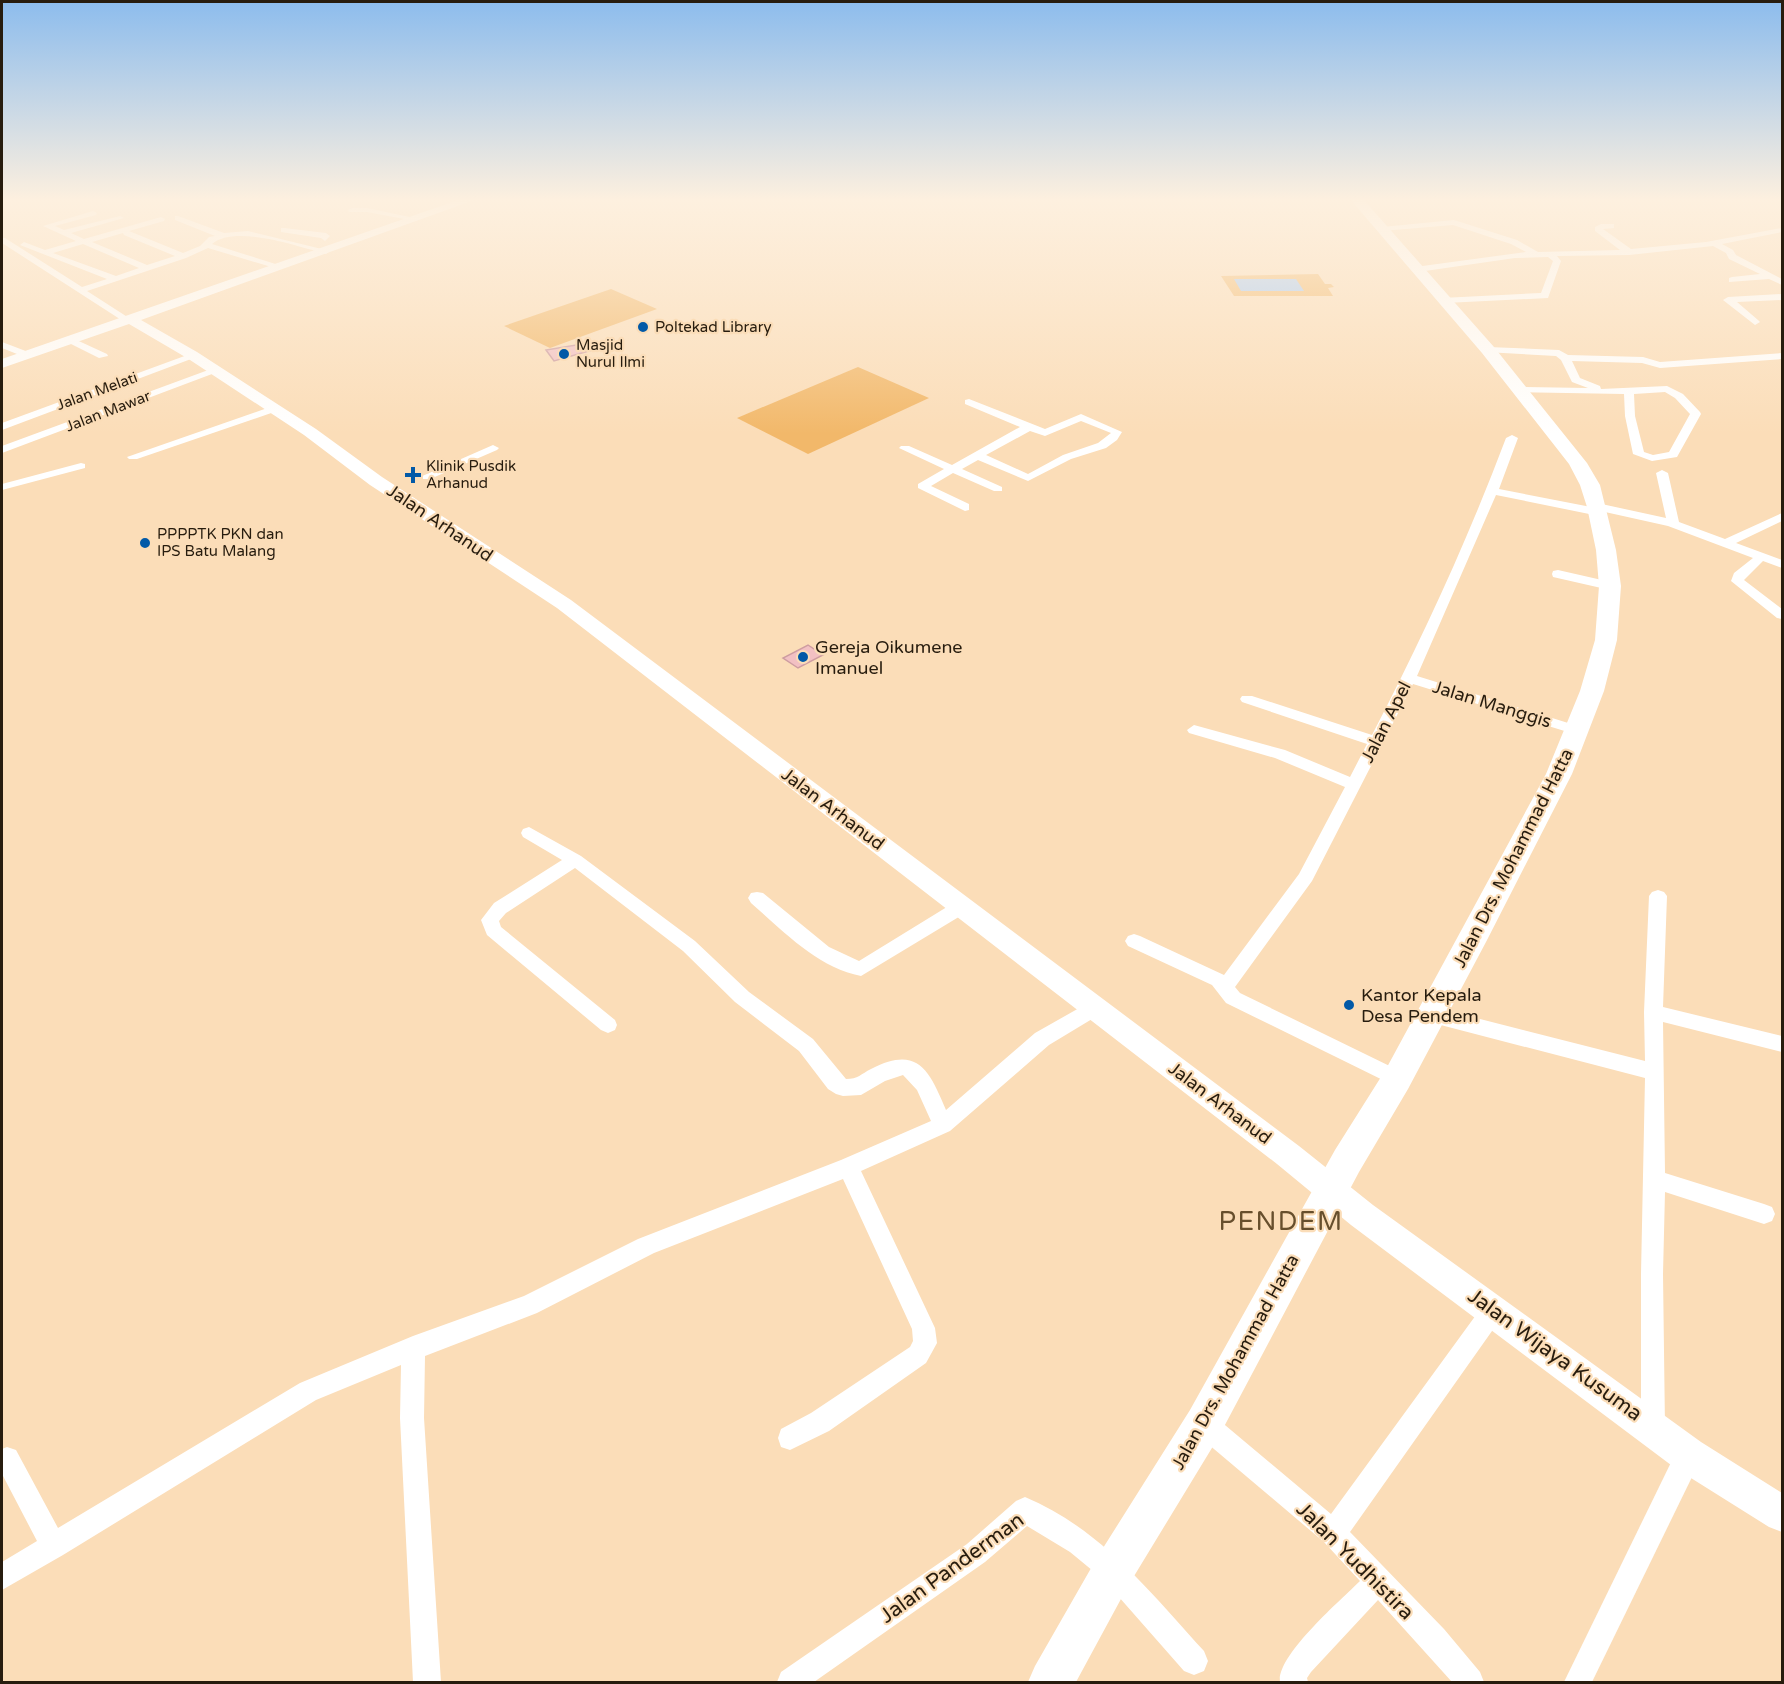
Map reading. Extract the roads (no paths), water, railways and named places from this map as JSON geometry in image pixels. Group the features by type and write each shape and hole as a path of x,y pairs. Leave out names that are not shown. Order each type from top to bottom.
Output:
{"main road":[{"name":"Jalan Drs. Mohammad Hatta","path":"1051,1683 1113,1571 1204,1424 1347,1161 1433,1015 1559,774 1592,691 1603,655 1609,616 1610,586 1598,509 1590,485 1578,463 1488,350 1425,278"}],"street":[{"path":"62,278 128,319"},
{"path":"112,278 116,279"},
{"path":"86,289 120,278"},
{"path":"2,364 249,278"},
{"path":"1445,300 1545,296 1551,278"},
{"path":"1732,280 1755,278"},
{"path":"1782,289 1777,291 1782,297"},
{"path":"1755,322 1728,300 1782,297"},
{"name":"Jalan Arhanud","path":"128,319 194,356 323,442 432,519 564,604 1288,1155 1331,1191"},
{"path":"70,340 103,356"},
{"path":"2,345 27,355"},
{"path":"1488,350 1559,353 1565,358 1576,380 1603,390"},
{"name":"Jalan Melati","path":"2,427 194,356"},
{"path":"1565,358 1643,360 1660,365 1782,356"},
{"name":"Jalan Mawar","path":"2,450 215,370"},
{"path":"1520,390 1625,392 1667,389 1679,396 1696,414 1673,455 1652,458 1639,454 1625,392"},
{"path":"969,402 1028,427 1049,432 1081,417 1116,430 1118,434 1090,450 1069,456 1028,478 977,455"},
{"path":"133,457 273,409"},
{"path":"965,507 922,486 1028,427"},
{"name":"Jalan Apel","path":"1226,987 1306,877 1409,678 1492,491 1512,438"},
{"path":"426,477 493,448"},
{"path":"905,448 998,489"},
{"path":"2,487 81,466"},
{"path":"1662,473 1668,522"},
{"path":"1492,491 1668,522 1728,542 1782,564"},
{"path":"1728,542 1781,520"},
{"path":"1762,556 1738,576 1737,581 1782,615"},
{"path":"1558,573 1610,586"},
{"name":"Jalan Manggis","path":"1409,678 1576,730"},
{"path":"1247,699 1376,742"},
{"path":"1194,730 1280,754 1354,784"},
{"path":"530,833 575,860 689,946 742,997 806,1045 835,1083 843,1088 861,1087 878,1075 906,1066 917,1073 943,1125"},
{"path":"575,860 500,908 490,920 493,930 608,1025"},
{"path":"1653,1428 1652,1274 1655,1072 1653,1012 1658,896"},
{"path":"757,898 815,945 854,969 861,969 961,907"},
{"path":"1134,941 1218,980 1233,998 1397,1079"},
{"path":"2,1576 308,1391 413,1348 529,1305 646,1246 848,1167 943,1125 1042,1039 1095,1008"},
{"path":"1653,1012 1782,1044"},
{"path":"1433,1015 1655,1072"},
{"path":"790,1438 820,1422 884,1379 918,1355 925,1343 923,1328 848,1167"},
{"path":"1655,1179 1764,1214"},
{"name":"Jalan Wijaya Kusuma","path":"1331,1191 1688,1455 1782,1514"},
{"path":"1333,1533 1484,1323 1491,1308"},
{"path":"413,1348 412,1418 428,1683"},
{"name":"Jalan Yudhistira","path":"1204,1424 1333,1533 1377,1582 1434,1639 1470,1683"},
{"path":"1583,1680 1688,1455"},
{"path":"7,1459 54,1546"},
{"name":"Jalan Panderman","path":"791,1683 976,1553 1025,1510 1079,1543 1113,1571"},
{"path":"1113,1571 1194,1661"},
{"path":"1294,1683 1293,1675 1301,1662 1377,1582"}],"water":[{"path":"1234,279 1296,279 1304,291 1241,291"}],"place":[{"name":"Poltekad Library","path":"643,327"},
{"name":"Masjid Nurul Ilmi","path":"564,354"},
{"name":"Klinik Pusdik Arhanud","path":"413,475"},
{"name":"PPPPTK PKN dan IPS Batu Malang","path":"145,543"},
{"name":"Gereja Oikumene Imanuel","path":"803,657"},
{"name":"Kantor Kepala Desa Pendem","path":"1349,1005"}],"district":[{"name":"PENDEM","path":"1281,1221"}]}
